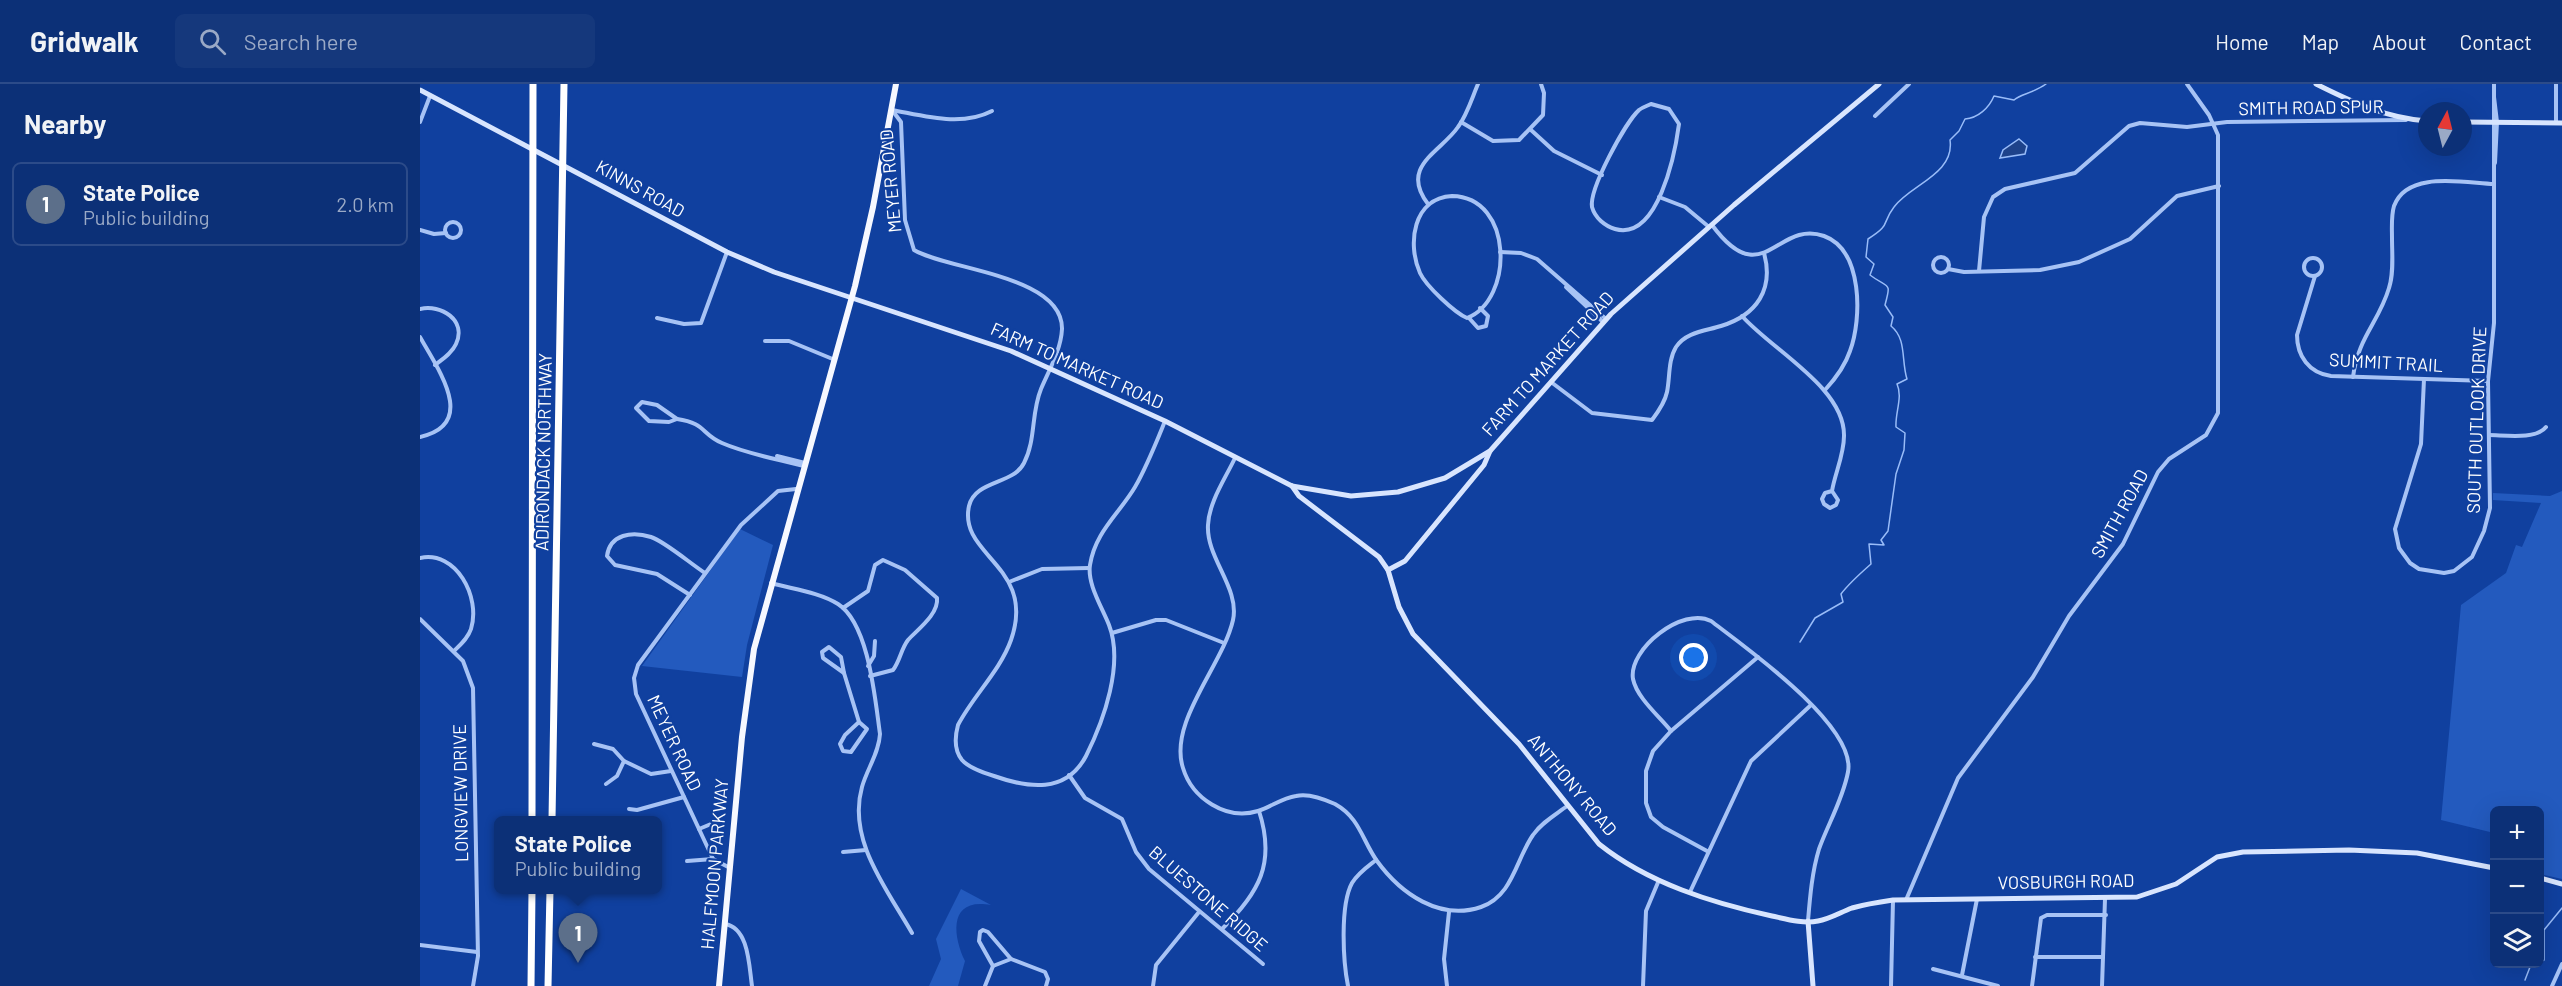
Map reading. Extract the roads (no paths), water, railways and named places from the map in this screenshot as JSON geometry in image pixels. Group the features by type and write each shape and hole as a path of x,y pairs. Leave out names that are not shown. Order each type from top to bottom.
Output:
{"highway":[{"name":"ADIRONDACK NORTHWAY","path":"532,816 533,84"},
{"name":"ADIRONDACK NORTHWAY","path":"554,816 564,84"},
{"path":"531,986 532,894"},
{"path":"548,986 550,894"}],"main road":[{"name":"HALFMOON PARKWAY","path":"719,986 741,744 754,649 796,489 836,360 852,298 873,207 896,84"}],"street":[{"path":"1428,204 1420,189 1421,167 1425,159 1461,122 1478,84"},
{"path":"1461,122 1500,143 1519,140 1543,115 1544,93 1541,84"},
{"name":"FARM TO MARKET ROAD","path":"852,298 969,336 1051,369 1165,421 1292,486 1351,496 1398,492 1445,478 1490,451 1604,321 1710,226 1879,84"},
{"path":"1875,116 1910,84"},
{"name":"SMITH ROAD","path":"1906,900 1958,778 2033,676 2069,616 2123,544 2158,472 2169,459 2206,435 2218,413 2218,135 2215,124 2187,84"},
{"path":"2316,84 2359,105 2407,120 2418,121"},
{"name":"SOUTH OUTLOOK DRIVE","path":"2424,379 2421,444 2395,529 2399,548 2410,563 2419,569 2444,573 2464,566 2472,557 2484,531 2490,508 2488,381 2494,322 2494,164 2497,156 2494,84"},
{"path":"2472,122 2559,123 2556,84"},
{"name":"KINNS ROAD","path":"420,90 727,252 852,298"},
{"path":"420,122 430,96"},
{"path":"1651,104 1669,109 1679,124 1670,167 1659,197 1644,222 1628,231 1608,226 1595,215 1592,207 1592,197 1622,131 1641,108 1651,104"},
{"path":"891,110 952,120 973,119 992,111"},
{"name":"MEYER ROAD","path":"891,110 901,122 905,220 914,250 930,258 998,274 1016,281 1053,307 1062,324 1061,340 1051,369"},
{"name":"SMITH ROAD SPUR","path":"1980,271 1984,217 1990,202 1999,193 2015,186 2075,173 2129,126 2140,123 2187,127 2215,124 2407,120"},
{"path":"1531,130 1554,151 1602,175"},
{"path":"2353,377 2360,343 2389,289 2392,276 2392,217 2400,196 2408,188 2424,183 2494,184"},
{"path":"1948,269 1949,261 1945,258 1935,259 1933,264 1936,271 1944,272 1948,269 2040,270 2079,262 2130,238 2177,196 2219,186"},
{"path":"1469,318 1480,308 1497,284 1500,252 1497,226 1485,212 1470,201 1458,196 1444,196 1428,204 1416,224 1418,267 1428,285 1478,328 1486,326 1489,319 1480,308"},
{"path":"1659,197 1685,207 1710,226 1735,250 1746,254 1764,253 1797,236 1815,234 1833,241 1849,261 1857,293 1853,344 1842,369 1825,390"},
{"path":"420,230 434,234 446,233 457,237 460,233 460,226 450,223 446,233"},
{"path":"657,318 684,324 701,323 727,252"},
{"path":"1500,252 1521,253 1537,259 1604,321"},
{"path":"1551,382 1592,413 1651,420 1666,396 1672,359 1677,346 1691,335 1723,325 1742,316 1757,302 1767,285 1769,276 1764,253"},
{"name":"SUMMIT TRAIL","path":"2315,276 2309,275 2304,268 2307,260 2312,257 2318,259 2323,267 2321,273 2315,276 2297,335 2299,352 2307,365 2323,375 2488,381"},
{"path":"420,309 432,308 445,311 453,319 458,330 455,345 435,365"},
{"path":"1742,316 1767,342 1825,390 1838,406 1844,428 1844,443 1832,491 1838,500 1836,505 1830,508 1824,504 1822,499 1825,493 1832,491"},
{"path":"420,337 448,388 450,411 442,427 420,437"},
{"path":"765,341 791,342 836,360"},
{"path":"1051,369 1034,410 1032,441 1020,470 980,490 971,499 969,507 968,521 973,536 1009,582 1016,604 1011,642 958,725 956,739 958,752 962,759 974,768 1022,785 1049,786 1069,775 1087,753 1112,683 1115,666 1112,633 1089,568 1095,543 1135,487 1165,421"},
{"path":"677,419 669,422 653,422 638,412 636,405 648,402 670,412 677,419 701,425 713,437 746,452 804,464"},
{"path":"2489,435 2531,434 2544,431 2546,428"},
{"path":"1388,570 1405,561 1487,461 1490,451"},
{"path":"1235,458 1211,508 1208,527 1209,542 1233,606 1233,621 1184,728 1180,747 1182,767 1190,784 1208,802 1230,812 1259,811 1296,795 1328,801 1355,820 1376,860 1412,895 1426,904 1449,912 1466,911 1493,902 1509,884 1533,835 1544,823 1567,806"},
{"name":"ANTHONY ROAD","path":"1292,486 1299,495 1379,557 1388,570 1399,608 1413,634 1519,744 1567,806 1606,850 1659,880 1690,892 1760,913 1808,921"},
{"name":"MEYER ROAD","path":"712,860 636,694 634,678 638,665 741,525 778,491 796,489"},
{"path":"690,595 657,574 615,565 607,556 611,544 623,535 652,537 705,573"},
{"path":"420,558 436,556 452,564 470,594 473,608 472,627 466,640 454,651"},
{"path":"843,608 868,591 875,565 883,560 905,570 937,598 938,604 916,634 907,641 893,670 870,676"},
{"path":"1009,582 1042,569 1089,568"},
{"path":"770,583 830,600 843,608 857,624 868,666 880,734 878,747 862,786 859,826 866,850 912,933"},
{"path":"1671,731 1636,688 1633,670 1638,655 1674,622 1692,617 1707,619 1758,657 1811,705 1842,742 1849,765 1815,867 1808,921 1813,986"},
{"name":"LONGVIEW DRIVE","path":"420,620 454,651 467,668 473,688 477,952 473,986"},
{"path":"1112,633 1156,620 1166,620 1224,643"},
{"path":"868,666 874,656 875,641"},
{"path":"844,673 823,658 822,652 826,648 837,651 844,663 844,673 859,722 867,729 851,752 843,751 840,744 842,740 859,722"},
{"path":"1707,851 1663,827 1649,813 1646,771 1653,751 1671,731 1758,657"},
{"path":"1690,892 1707,851 1751,761 1811,705"},
{"path":"594,744 613,749 624,761 651,774 671,771"},
{"path":"606,784 617,776 624,761"},
{"name":"BLUESTONE RIDGE","path":"1069,775 1085,798 1122,819 1141,861 1263,964"},
{"path":"629,809 637,810 684,797"},
{"path":"1222,929 1252,895 1264,869 1266,844 1259,811"},
{"path":"699,829 711,824"},
{"path":"843,852 866,850"},
{"name":"VOSBURGH ROAD","path":"1808,921 1818,921 1866,904 1893,900 2138,897 2164,890 2217,857 2243,852 2349,850 2417,853 2490,866"},
{"path":"687,861 712,860 730,868"},
{"path":"1348,986 1344,937 1348,894 1358,875 1376,860"},
{"path":"2544,879 2562,884"},
{"path":"1643,986 1646,911 1659,880"},
{"path":"1962,975 1977,899"},
{"path":"2102,986 2105,899"},
{"path":"1891,986 1893,900"},
{"path":"1153,986 1156,965 1199,912"},
{"path":"1447,986 1444,958 1449,912"},
{"path":"2032,986 2040,922 2044,916 2106,915"},
{"path":"724,924 736,928 742,937 753,986"},
{"path":"993,966 979,941 980,932 983,930 988,932 1011,959 1045,972 1048,979 1046,986"},
{"path":"420,945 477,952"},
{"path":"2035,957 2103,957"},
{"path":"985,986 993,966 1011,959"},
{"path":"2552,986 2562,964"},
{"path":"1933,969 1998,986"}],"waterway":[{"path":"1800,642 1815,618 1843,602 1841,594 1871,564 1869,544 1884,545 1881,540 1888,531 1896,474 1904,450 1905,433 1896,427 1899,400 1897,384 1907,379 1902,343 1891,326 1893,317 1885,305 1888,288 1870,275 1874,264 1866,257 1868,239 1883,227 1901,199 1930,178 1946,162 1950,152 1950,140 1959,131 1965,119 1982,112 1994,96 2014,100 2046,84"},
{"path":"2544,930 2562,908"},
{"path":"2525,980 2530,968"}],"place":[{"name":"State Police","path":"578,963"}]}
